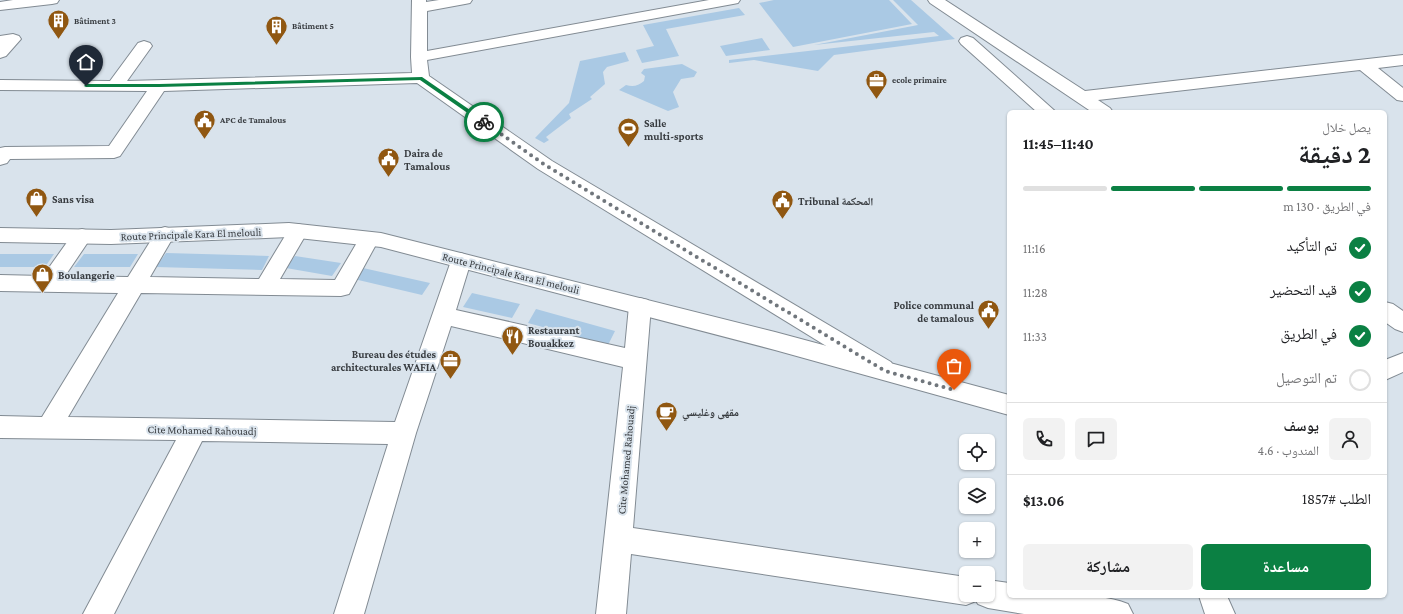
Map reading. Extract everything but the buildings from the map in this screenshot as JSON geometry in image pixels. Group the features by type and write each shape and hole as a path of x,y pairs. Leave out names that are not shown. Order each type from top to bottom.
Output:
{"street":[{"path":"0,6 52,0"},
{"path":"422,78 419,56 419,4 465,0"},
{"path":"419,56 547,35 733,0"},
{"path":"935,0 1101,110"},
{"path":"0,40 13,39 0,53"},
{"path":"967,41 1045,110"},
{"path":"115,86 144,46"},
{"path":"1081,97 1403,60"},
{"path":"1363,64 1403,96"},
{"path":"0,86 159,86 422,78 545,165 885,371"},
{"path":"0,160 5,153 114,152 159,86"},
{"path":"265,287 298,231"},
{"name":"Route Principale Kara El melouli","path":"0,235 111,237 165,234 298,231 368,238 787,344 1007,404"},
{"path":"49,427 165,234"},
{"path":"49,284 82,236"},
{"path":"1,285 135,284 341,288 368,238"},
{"path":"349,614 404,433 461,261"},
{"name":"Cite Mohamed Rahouadj","path":"610,614 640,306"},
{"path":"1387,311 1403,323"},
{"path":"787,344 804,345 808,342 808,335 791,315"},
{"path":"443,316 635,360"},
{"path":"1387,369 1403,362"},
{"name":"Cite Mohamed Rahouadj","path":"0,427 404,433"},
{"path":"98,614 194,430"},
{"path":"618,539 959,590"},
{"path":"995,595 1007,597"},
{"path":"1014,598 1118,614"},
{"path":"1214,598 1220,614"}],"shaded area":[{"path":"774,0 889,0 912,24 793,47 759,3"},
{"path":"893,0 911,0 955,39 834,55 818,71 754,60 729,63 729,60 939,36 934,32 814,45 918,25"},
{"path":"739,8 745,15 666,29 679,56 642,63 636,50 654,46 643,25"},
{"path":"762,38 770,50 726,56 720,46"},
{"path":"625,52 629,61 607,67 603,72 605,84 590,97 592,99 569,114 571,118 546,137 549,140 544,143 535,138 569,103 580,61"},
{"path":"682,64 697,72 694,77 681,79 673,92 679,107 668,111 619,90 626,85 635,86 644,81 645,76 641,73 644,69"},
{"path":"166,253 269,256 262,270 156,267"},
{"path":"0,254 54,254 45,267 0,267"},
{"path":"84,254 138,254 130,267 74,267"},
{"path":"295,256 341,263 332,276 286,268"},
{"path":"363,268 430,283 422,295 354,279"},
{"path":"472,293 520,304 512,318 463,307"},
{"path":"536,309 615,331 608,345 528,323"}],"way so far":[{"path":"484,122 532,157 885,371 954,390"}],"place":[{"name":"Bâtiment 3","path":"59,40"},
{"name":"Bâtiment 5","path":"277,46"},
{"name":"ecole primaire","path":"876,100"},
{"name":"APC de Tamalous","path":"205,140"},
{"name":"Salle multi-sports","path":"628,148"},
{"name":"Daira de Tamalous","path":"388,178"},
{"name":"Sans visa","path":"36,218"},
{"name":"Tribunal المحكمة","path":"783,220"},
{"name":"Boulangerie","path":"43,294"},
{"name":"Police communal de tamalous","path":"989,330"},
{"name":"Restaurant Bouakkez","path":"513,356"},
{"name":"Bureau des études architecturales WAFIA","path":"451,380"},
{"name":"مقهى وغليسي","path":"667,432"}],"route":[{"path":"86,86 159,86 422,78 484,122"}]}
